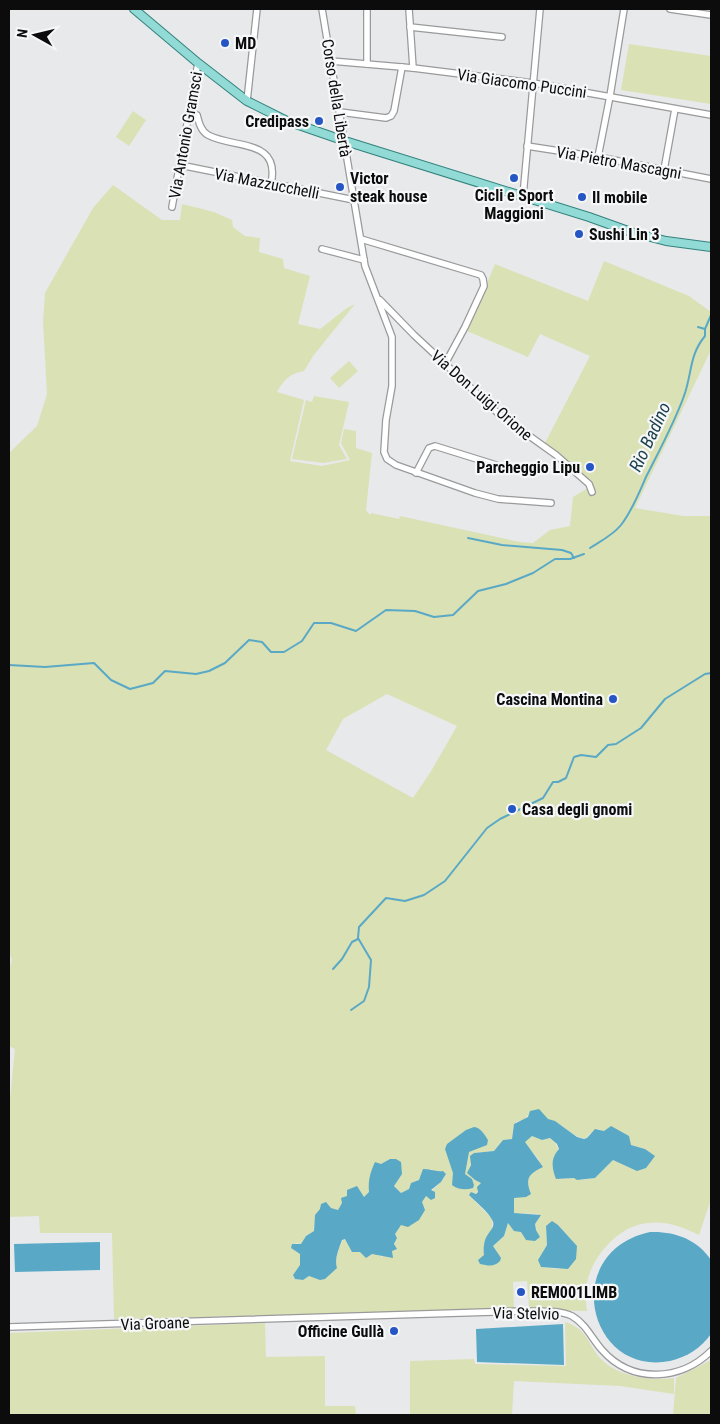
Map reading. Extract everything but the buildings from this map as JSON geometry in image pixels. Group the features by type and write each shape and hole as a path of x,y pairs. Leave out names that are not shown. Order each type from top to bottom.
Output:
{"main road":[{"path":"134,9 247,101 287,121 631,232 711,247"}],"street":[{"path":"247,101 257,9"},
{"name":"Corso della Libertà","path":"322,9 364,260 374,292 392,337 392,386 386,420 384,452 387,459 416,473 475,493 506,500 551,503"},
{"path":"367,9 367,64"},
{"path":"409,9 413,68"},
{"path":"523,196 540,9"},
{"path":"598,157 624,9"},
{"path":"670,9 711,15"},
{"path":"410,27 502,37"},
{"name":"Via Giacomo Puccini","path":"331,61 413,68 533,83 711,115"},
{"name":"Via Antonio Gramsci","path":"172,207 198,63"},
{"path":"340,112 386,118 391,116 394,111 402,67"},
{"path":"664,170 675,109"},
{"path":"189,112 196,115 201,128 208,135 254,148 267,156 274,170 272,184"},
{"name":"Via Pietro Mascagni","path":"527,146 598,157 711,179"},
{"name":"Via Mazzucchelli","path":"180,165 354,200"},
{"path":"360,239 480,275 483,278 484,286 445,364"},
{"path":"322,249 364,260"},
{"name":"Via Don Luigi Orione","path":"374,292 390,311 500,415 556,455 589,484 592,492"},
{"path":"416,473 429,448 435,446 496,465"},
{"name":"Via Stelvio","path":"302,1319 562,1312 572,1316 584,1325 601,1350 614,1362 627,1370 661,1376 674,1373 692,1365 711,1351"},
{"name":"Via Groane","path":"9,1327 302,1319"}],"green space":[{"path":"629,44 711,56 711,104 621,90"},
{"path":"133,111 146,120 129,146 116,137"},
{"path":"113,185 162,220 180,220 182,204 214,212 232,220 233,227 245,236 260,238 259,252 283,259 284,268 310,276 298,324 320,329 355,304 313,356 304,371 295,373 288,378 277,392 304,400 290,461 322,466 350,460 341,443 344,429 356,431 356,448 372,453 366,510 370,515 371,513 399,519 400,516 520,542 533,543 550,530 570,526 573,497 591,486 544,445 590,356 540,334 528,357 467,331 495,264 588,301 604,261 689,296 711,312 711,350 635,508 683,516 711,516 711,1199 699,1235 672,1225 647,1223 624,1231 613,1239 603,1250 590,1271 586,1286 587,1311 531,1310 527,1281 513,1282 514,1310 114,1319 112,1233 40,1233 39,1216 9,1217 9,1109 15,1049 9,1046 9,971 12,960 9,952 9,453 37,426 47,394 43,322 45,293 93,208","holes":["387,694 457,726 413,798 326,750 343,719","528,1115 550,1120 582,1138 587,1138 589,1134 599,1129 631,1145 645,1149 613,1160 595,1178 582,1180 574,1178 556,1179 559,1152 554,1142 550,1138 542,1140 532,1136 524,1142 539,1160 529,1179 529,1190 526,1197 514,1197 514,1213 537,1214 540,1216 535,1224 538,1233 508,1223 504,1236 493,1246 500,1258 483,1251 492,1231 492,1219 469,1195 476,1193 481,1182 475,1180 468,1173 474,1153 494,1151 503,1140 512,1139 516,1122 525,1119","390,1159 394,1186 401,1193 409,1189 411,1183 419,1180 431,1169 435,1172 443,1171 446,1174 428,1197 425,1196 398,1228 394,1234 397,1238 392,1251 382,1257 378,1254 360,1252 346,1239 343,1240 339,1248 335,1264 313,1277 309,1276 303,1280 295,1279 293,1275 300,1265 300,1254 291,1248 296,1243 301,1244 306,1236 314,1231 314,1223 321,1209 328,1204 331,1208 338,1210 347,1196 364,1197 369,1193 372,1177 378,1168","558,1225 577,1246 559,1269 542,1267 538,1260 547,1245 546,1226"]},
{"path":"349,361 358,371 339,388 330,378"},
{"path":"314,396 349,402 339,445 347,459 323,463 292,459 306,400 312,402"},
{"path":"565,1322 579,1329 603,1361 618,1371 636,1377 674,1378 674,1394 620,1386 514,1381 512,1415 410,1415 410,1361 474,1359 475,1364 566,1366"},
{"path":"265,1323 266,1357 325,1356 325,1406 355,1406 356,1415 9,1415 9,1333"},
{"path":"711,1360 711,1415 673,1415 676,1378"}],"water":[{"path":"539,1109 548,1119 555,1121 577,1137 584,1139 595,1129 604,1131 611,1126 629,1136 631,1145 645,1149 655,1156 646,1168 637,1171 613,1160 595,1178 577,1180 574,1178 556,1179 553,1164 554,1156 559,1149 557,1144 550,1138 542,1140 532,1136 525,1142 543,1167 534,1172 529,1178 528,1184 531,1194 526,1197 514,1198 514,1213 541,1215 535,1224 540,1237 535,1241 526,1240 521,1232 514,1231 508,1223 504,1236 493,1246 501,1258 500,1261 491,1266 480,1264 478,1260 484,1255 485,1240 492,1228 493,1221 469,1195 471,1192 476,1194 478,1192 477,1187 481,1183 467,1173 471,1165 470,1156 474,1153 494,1151 503,1140 512,1139 514,1124 528,1117 530,1111"},
{"path":"474,1127 484,1134 488,1140 487,1145 469,1152 465,1174 472,1179 474,1185 473,1188 459,1189 452,1185 453,1173 445,1149 447,1144 466,1130"},
{"path":"390,1159 396,1159 401,1162 402,1174 394,1186 401,1193 409,1189 411,1183 419,1180 423,1169 443,1171 446,1174 441,1182 431,1190 435,1192 435,1198 431,1200 426,1196 422,1202 425,1210 419,1220 408,1227 401,1225 395,1234 397,1238 394,1244 397,1249 392,1251 393,1258 372,1254 366,1258 360,1252 352,1252 345,1239 342,1240 337,1254 337,1268 325,1279 320,1280 309,1276 303,1280 295,1279 293,1275 300,1265 300,1254 291,1248 292,1244 301,1244 306,1236 314,1231 315,1215 320,1209 321,1204 326,1202 331,1208 338,1210 342,1203 341,1198 347,1196 347,1190 357,1186 364,1197 369,1192 370,1177 375,1162 381,1164"},
{"path":"552,1221 577,1246 576,1259 568,1269 541,1267 538,1260 547,1245 546,1226"},
{"path":"650,1232 668,1233 684,1238 699,1247 711,1260 711,1334 703,1344 693,1351 670,1361 642,1361 619,1350 604,1332 595,1310 595,1286 603,1263 621,1244"},
{"path":"100,1242 100,1270 15,1272 14,1244"},
{"path":"563,1324 564,1365 477,1362 476,1329"}],"waterway":[{"path":"705,329 711,315"},
{"name":"Rio Badino","path":"590,548 618,529 635,502 672,425 685,393 694,356 705,336 705,329 698,327"},
{"path":"468,538 502,545 562,550 571,553 574,558"},
{"name":"Rio Badino","path":"9,665 45,667 94,663 111,680 130,689 153,683 165,671 196,674 209,671 225,663 249,640 262,642 271,652 284,652 302,641 314,623 331,623 356,631 386,610 415,611 434,617 453,615 478,591 506,584 533,573 555,559 570,559 584,554"},
{"path":"351,1010 364,1001 369,987 371,960 358,938 359,927 386,898 405,901 424,895 445,881 487,828 500,819 543,798 553,782 566,778 574,757 581,755 596,757 608,745 616,744 641,728 665,699 705,674 711,673"},
{"path":"333,969 342,959 352,942 358,939"}],"place":[{"name":"MD","path":"225,43"},
{"name":"Credipass","path":"319,121"},
{"name":"Cicli e Sport Maggioni","path":"514,178"},
{"name":"Victor steak house","path":"340,187"},
{"name":"Il mobile","path":"582,197"},
{"name":"Sushi Lin 3","path":"579,234"},
{"name":"Parcheggio Lipu","path":"590,467"},
{"name":"Cascina Montina","path":"613,699"},
{"name":"Casa degli gnomi","path":"512,809"},
{"name":"REM001LIMB","path":"521,1292"},
{"name":"Officine Gullà","path":"394,1331"}]}
